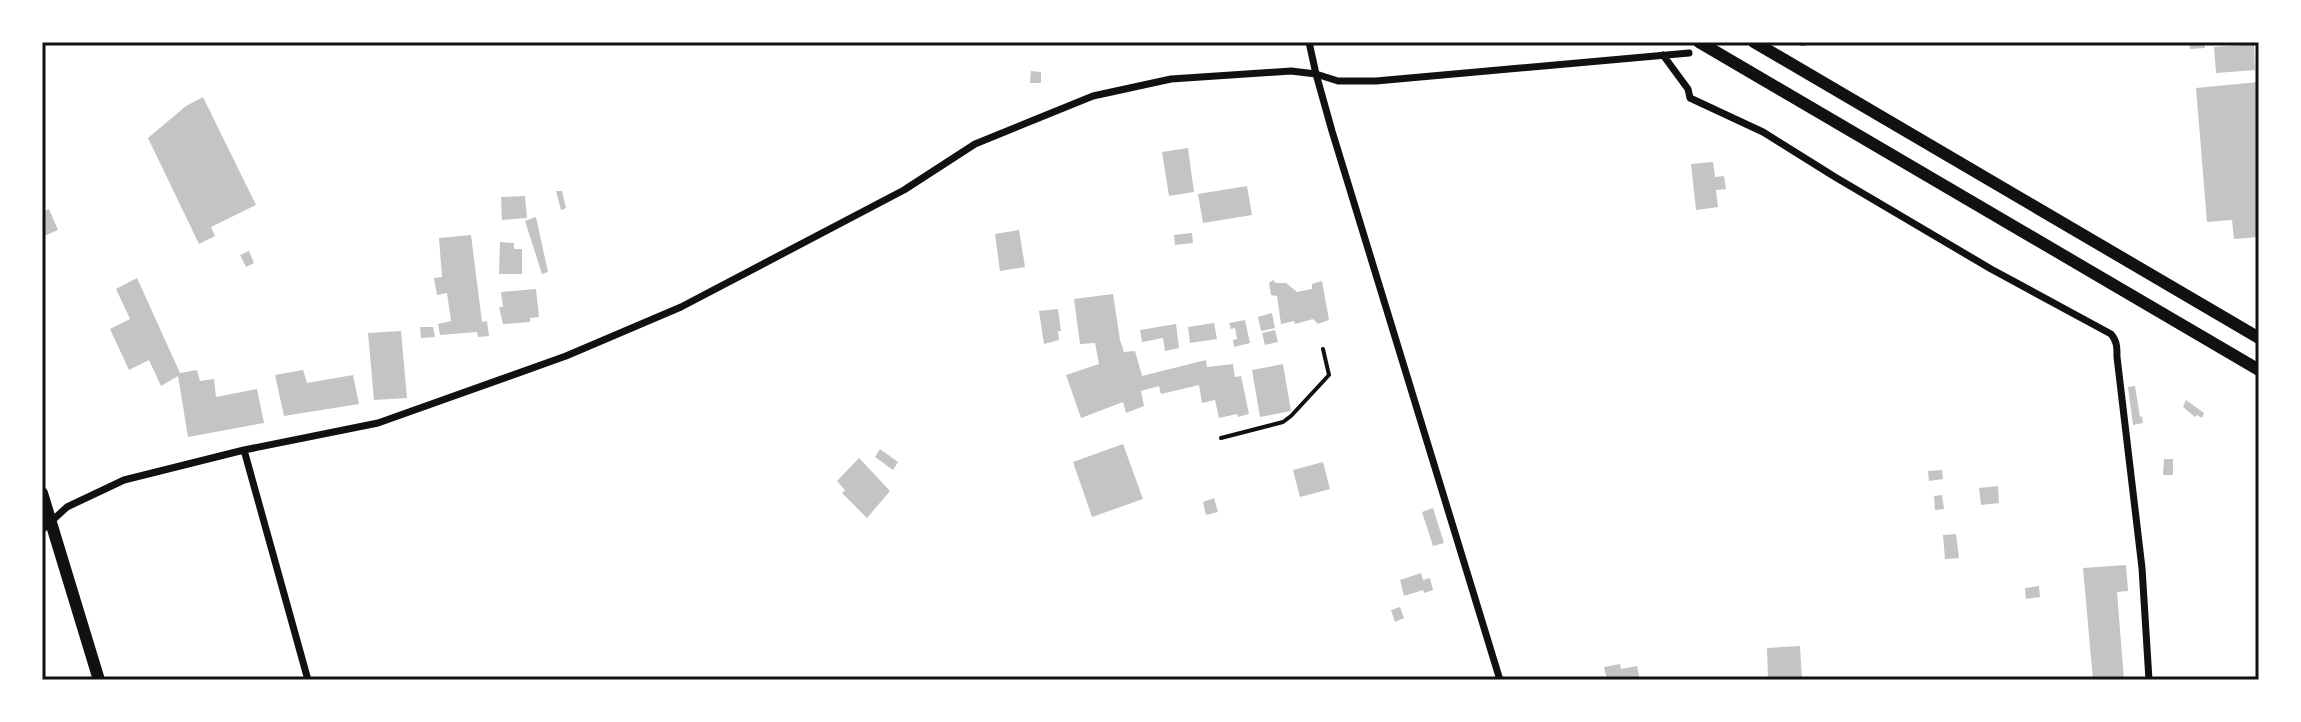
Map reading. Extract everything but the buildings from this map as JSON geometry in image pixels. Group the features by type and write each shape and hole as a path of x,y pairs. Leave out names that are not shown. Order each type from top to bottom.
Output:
{"highway":[{"path":"1699,42 2259,370"},
{"path":"1754,42 2259,338"},
{"path":"42,493 99,680"}],"street":[{"path":"1309,42 1316,74 1500,680"},
{"path":"42,530 67,507 124,480 244,450 378,423 566,356 681,307 904,190 975,144 1093,96 1171,79 1291,71 1338,81 1376,81 1689,53"},
{"path":"1663,55 1688,89 1690,98 1763,132 1978,261 2115,338 2142,568 2149,680"},
{"path":"244,450 308,680"}],"lane":[{"path":"1221,438 1275,426 1291,416 1329,375 1323,349"}]}
